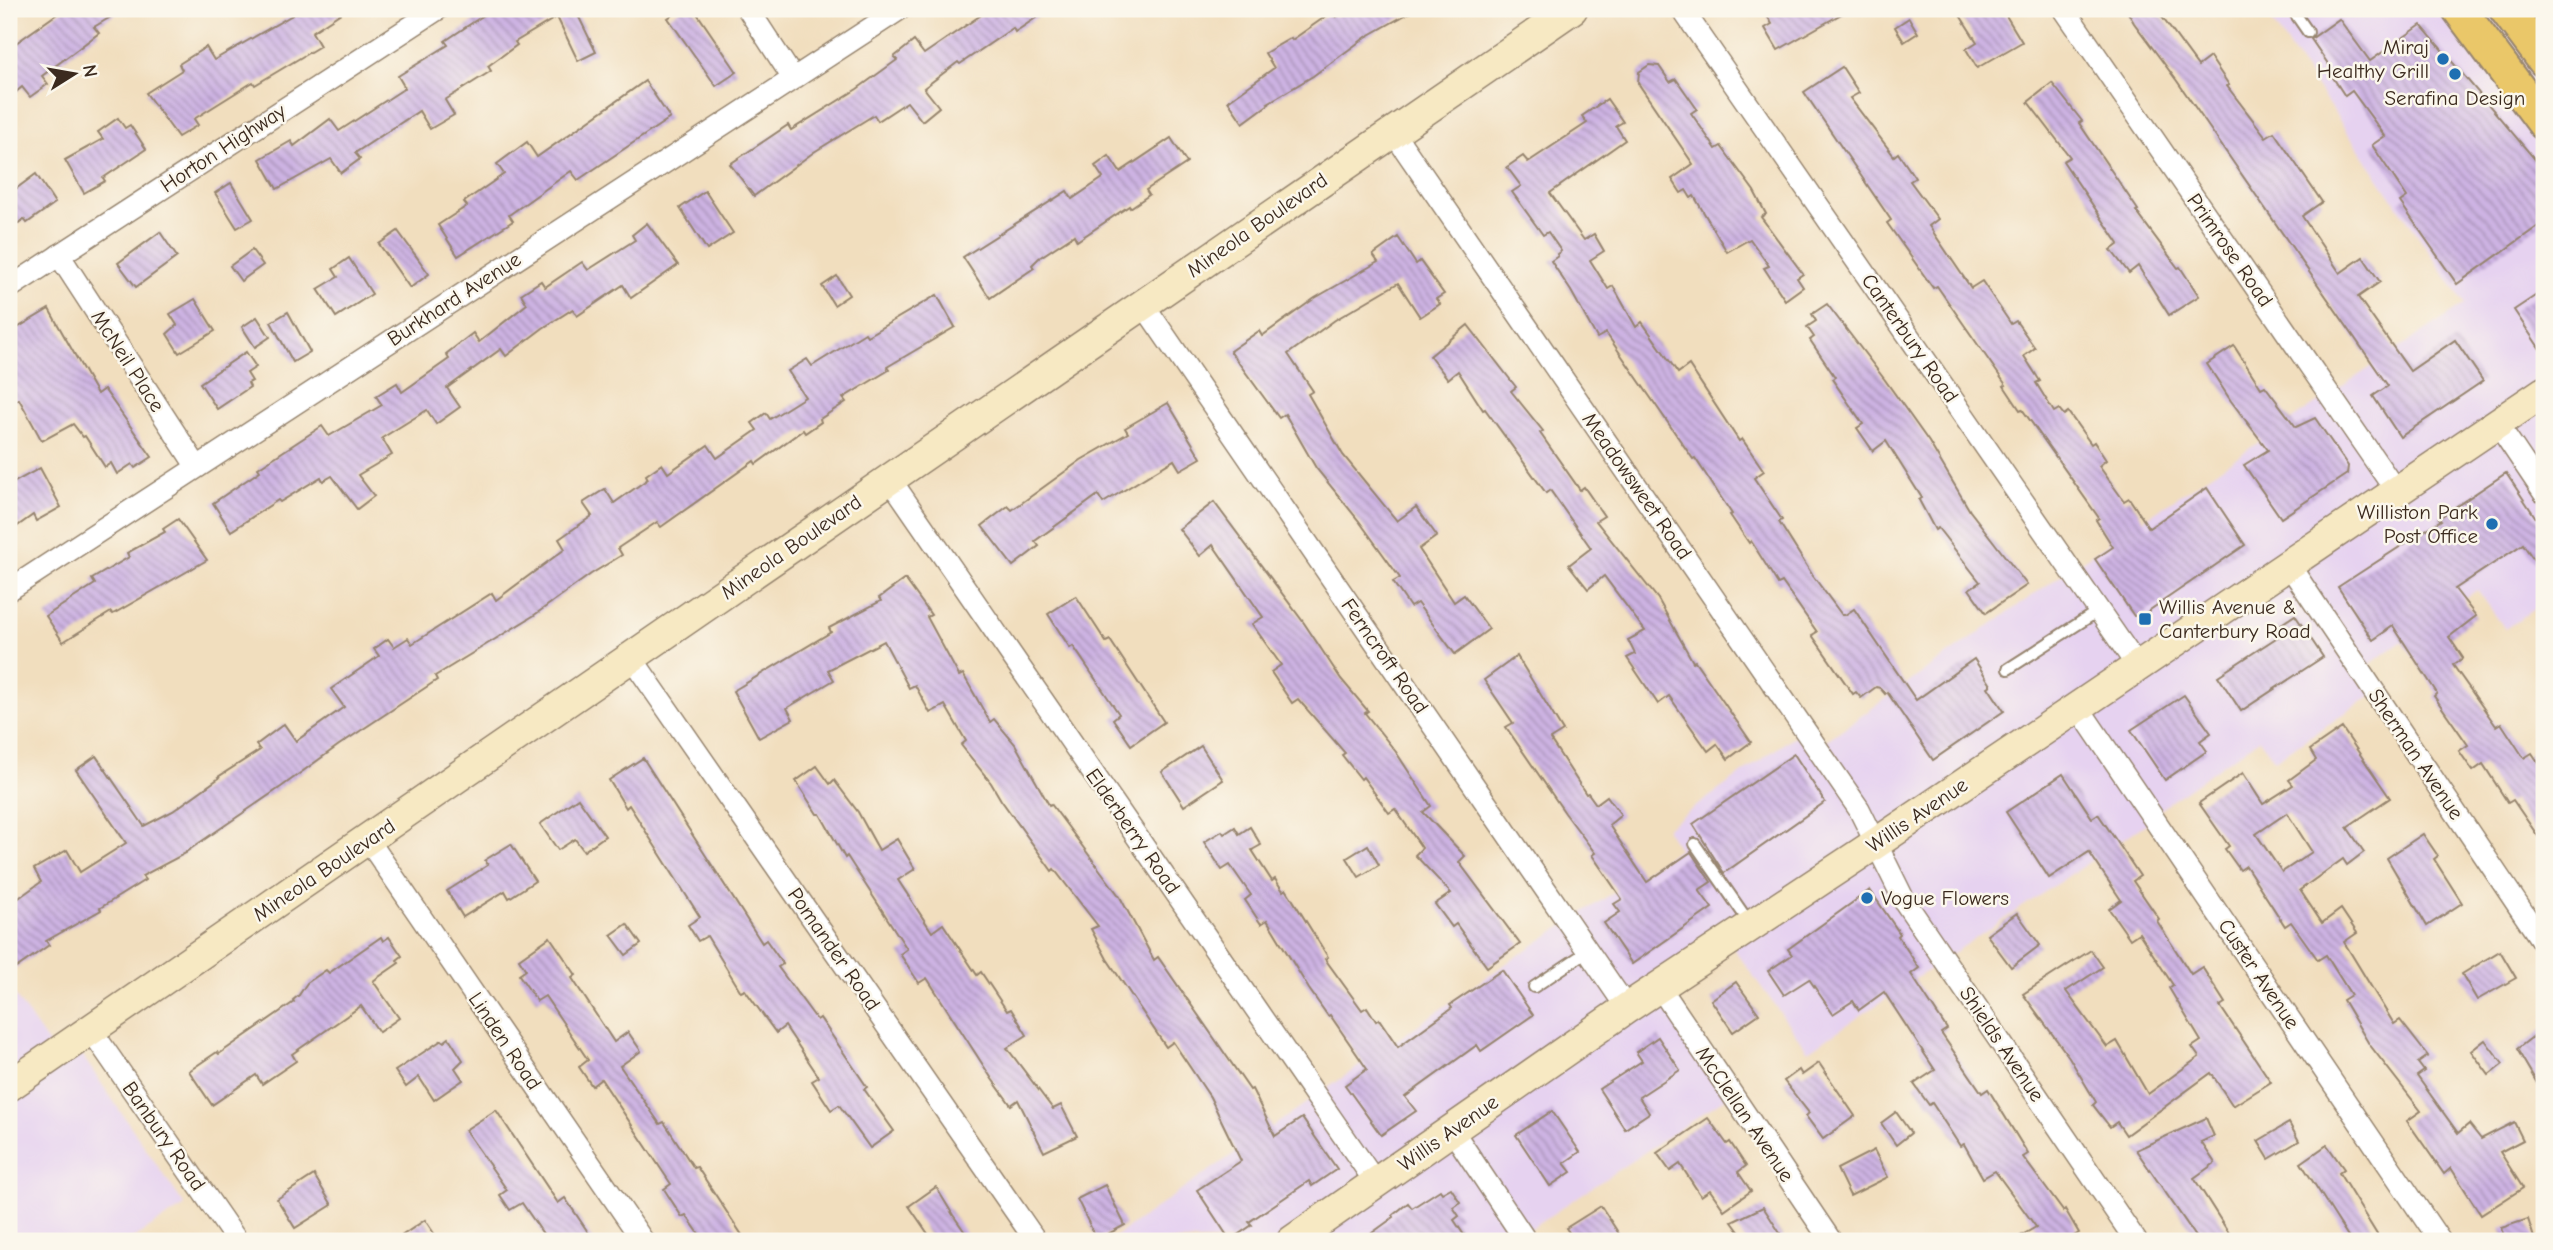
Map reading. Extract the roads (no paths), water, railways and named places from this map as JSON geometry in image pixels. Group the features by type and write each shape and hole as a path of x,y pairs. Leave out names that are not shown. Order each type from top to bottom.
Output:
{"main road":[{"name":"Mineola Boulevard","path":"9,1086 1572,9"},
{"path":"2459,9 2544,123"},
{"path":"2506,9 2544,60"},
{"name":"Willis Avenue","path":"1292,1241 1659,986 1875,844 2544,392"}],"street":[{"name":"Horton Highway","path":"9,288 438,9"},
{"path":"748,9 793,78"},
{"name":"Burkhard Avenue","path":"9,590 900,9"},
{"name":"Canterbury Road","path":"1682,9 2137,667"},
{"name":"Primrose Road","path":"2064,9 2396,491"},
{"name":"Meadowsweet Road","path":"1393,132 1859,809 1875,844"},
{"name":"McNeil Place","path":"59,255 197,467"},
{"name":"Ferncroft Road","path":"1143,304 1627,1008"},
{"path":"2497,423 2544,493"},
{"name":"Elderberry Road","path":"890,479 1376,1183"},
{"name":"Sherman Avenue","path":"2289,565 2544,944"},
{"name":"Pomander Road","path":"631,657 1036,1241"},
{"name":"Custer Avenue","path":"2078,707 2441,1241"},
{"name":"Linden Road","path":"368,840 643,1241"},
{"name":"Shields Avenue","path":"1875,844 1905,902 2136,1241"},
{"name":"McClellan Avenue","path":"1659,986 1831,1241"},
{"name":"Banbury Road","path":"90,1030 237,1241"},
{"path":"1452,1130 1526,1241"}],"lane":[{"path":"2292,9 2308,32"},
{"path":"2008,669 2098,611"},
{"path":"1695,844 1751,925"},
{"path":"1534,987 1588,951"}],"place":[{"name":"Miraj Healthy Grill","path":"2443,59"},
{"name":"Serafina Design","path":"2455,74"},
{"name":"Williston Park Post Office","path":"2492,524"},
{"name":"Willis Avenue & Canterbury Road","path":"2145,619"},
{"name":"Vogue Flowers","path":"1867,898"}]}
